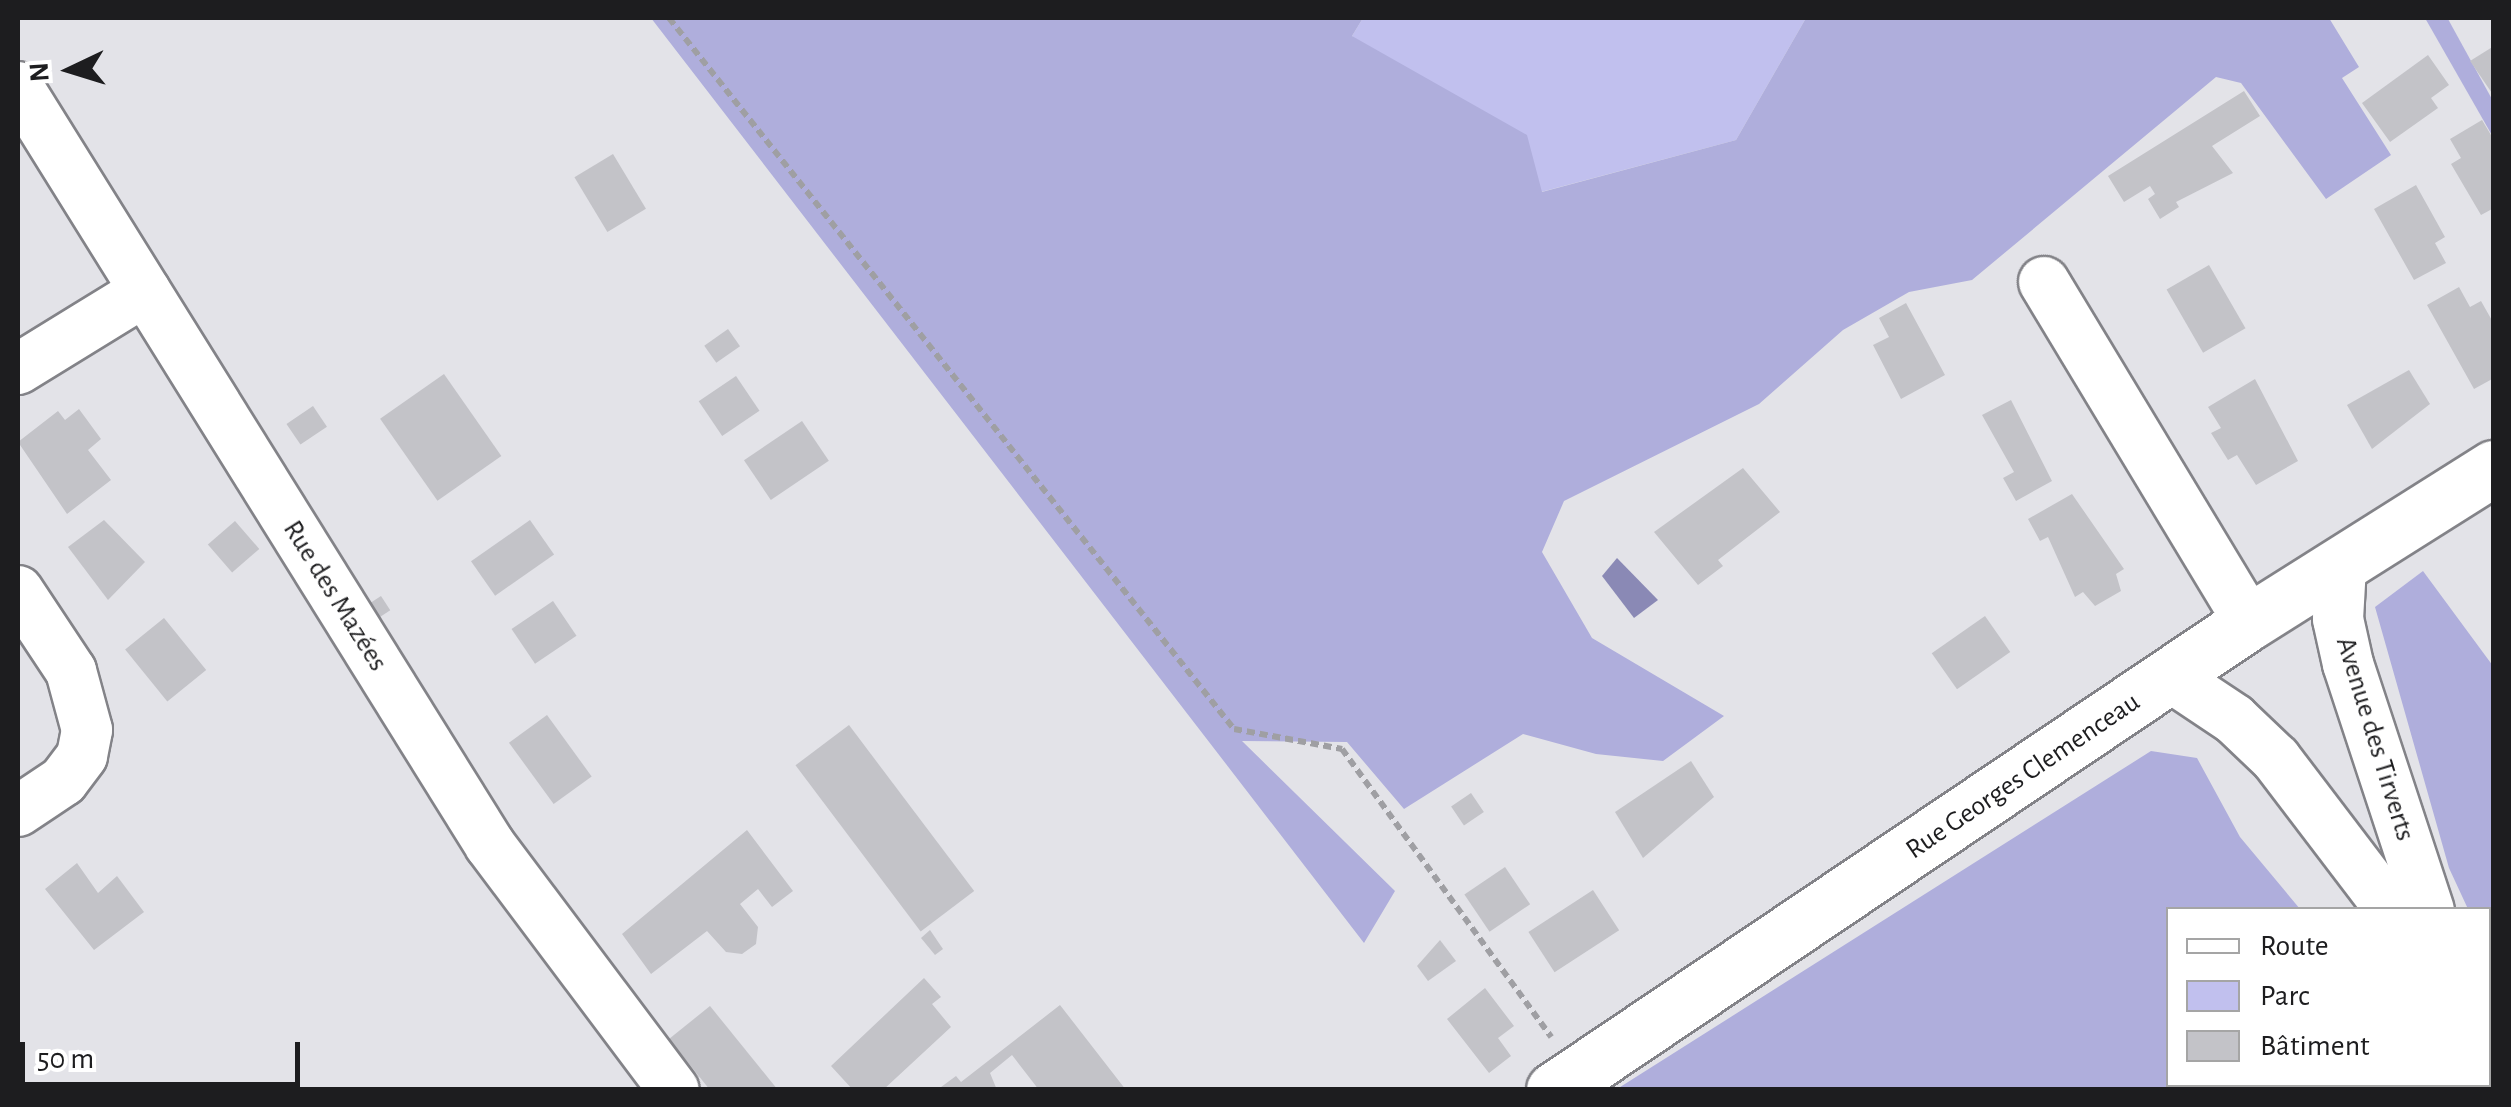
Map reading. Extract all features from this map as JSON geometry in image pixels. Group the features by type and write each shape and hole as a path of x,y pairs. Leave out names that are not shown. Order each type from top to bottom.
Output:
{"main road":[{"name":"Rue Georges Clemenceau","path":"1566,1082 2249,622 2494,468"}],"street":[{"name":"Rue des Mazées","path":"18,87 490,845 674,1090"},
{"path":"2044,282 2249,622"},
{"path":"18,369 144,291"},
{"name":"Avenue des Tirverts","path":"2341,566 2338,620 2348,664 2428,907"},
{"path":"18,591 71,671 87,730 82,756 63,781 18,811"},
{"name":"Avenue des Tirverts","path":"2170,678 2234,719 2276,759 2389,907"}],"path":[{"path":"669,18 1234,729 1342,749 1566,1082"}],"green space":[{"path":"1363,18 1806,18 1736,140 1541,192 1352,36"}],"shaded area":[{"path":"651,18 1363,18 1352,36 1527,135 1542,192 1736,140 1806,18 2329,18 2359,67 2342,78 2391,155 2326,199 2241,83 2216,77 1972,280 1909,292 1843,330 1759,404 1564,501 1542,552 1592,638 1724,716 1663,761 1596,754 1523,734 1404,809 1347,742 1242,741 1395,891 1364,943"},
{"path":"2425,18 2448,19 2493,101 2493,137"},
{"path":"1617,558 1658,600 1634,618 1602,576"},
{"path":"2423,571 2493,666 2493,963 2491,907 2467,907 2449,868 2375,607"},
{"path":"2151,751 2197,758 2240,837 2298,907 2166,907 2166,1087 2463,1089 1617,1089"}],"building":[{"path":"2494,46 2494,96 2470,61"},
{"path":"2428,55 2449,85 2431,98 2438,108 2390,142 2362,103"},
{"path":"2244,91 2260,116 2212,146 2233,173 2176,202 2179,207 2160,219 2148,199 2155,194 2150,186 2124,202 2108,176"},
{"path":"2482,120 2494,140 2494,208 2481,215 2451,164 2461,158 2450,139"},
{"path":"613,154 646,209 607,232 574,177"},
{"path":"2416,185 2445,237 2435,243 2446,263 2414,280 2374,209"},
{"path":"2209,265 2246,328 2203,353 2167,290"},
{"path":"2459,287 2470,307 2481,301 2494,324 2494,378 2474,389 2427,305"},
{"path":"1906,303 1945,375 1901,399 1873,345 1889,337 1879,318"},
{"path":"728,329 740,346 716,363 704,346"},
{"path":"2409,370 2430,404 2372,449 2347,405"},
{"path":"444,374 501,456 437,501 380,419"},
{"path":"736,376 759,411 722,436 699,401"},
{"path":"2255,379 2298,461 2256,485 2237,455 2228,460 2211,433 2221,428 2208,407"},
{"path":"2011,400 2052,481 2016,501 2003,478 2014,472 1982,415"},
{"path":"313,406 327,427 300,445 286,424"},
{"path":"79,409 101,439 88,450 111,480 67,514 18,442 58,411 65,420"},
{"path":"802,421 829,461 771,500 744,460"},
{"path":"1743,468 1780,512 1718,560 1723,566 1698,585 1654,532"},
{"path":"2072,494 2124,569 2116,574 2121,591 2095,606 2083,592 2075,597 2048,537 2040,541 2028,519"},
{"path":"104,520 145,562 108,600 68,547"},
{"path":"530,520 554,554 495,596 471,561"},
{"path":"235,521 259,549 232,573 208,545"},
{"path":"381,596 390,610 377,619 368,605"},
{"path":"553,601 576,636 535,664 512,629"},
{"path":"1985,616 2010,652 1957,689 1932,653"},
{"path":"164,618 206,670 167,702 125,649"},
{"path":"547,715 592,776 554,804 509,743"},
{"path":"849,725 974,891 921,931 795,765"},
{"path":"1691,761 1714,797 1643,858 1615,812"},
{"path":"1471,793 1484,812 1464,825 1451,806"},
{"path":"747,830 793,891 772,907 758,889 740,904 758,927 756,944 742,954 726,952 707,931 651,974 622,934"},
{"path":"77,863 98,893 117,876 144,912 94,950 45,889"},
{"path":"1505,867 1530,904 1490,932 1464,894"},
{"path":"1593,890 1619,930 1555,972 1528,932"},
{"path":"930,930 943,949 935,955 921,938"},
{"path":"1440,940 1456,961 1428,981 1417,966"},
{"path":"924,978 941,997 932,1004 951,1027 883,1090 853,1090 831,1066"},
{"path":"1485,988 1514,1026 1498,1038 1511,1056 1489,1073 1447,1019"},
{"path":"1060,1005 1126,1090 1039,1090 1012,1055 990,1073 997,1090 937,1090 956,1076 961,1082"},
{"path":"710,1006 778,1090 710,1090 669,1039"}]}
